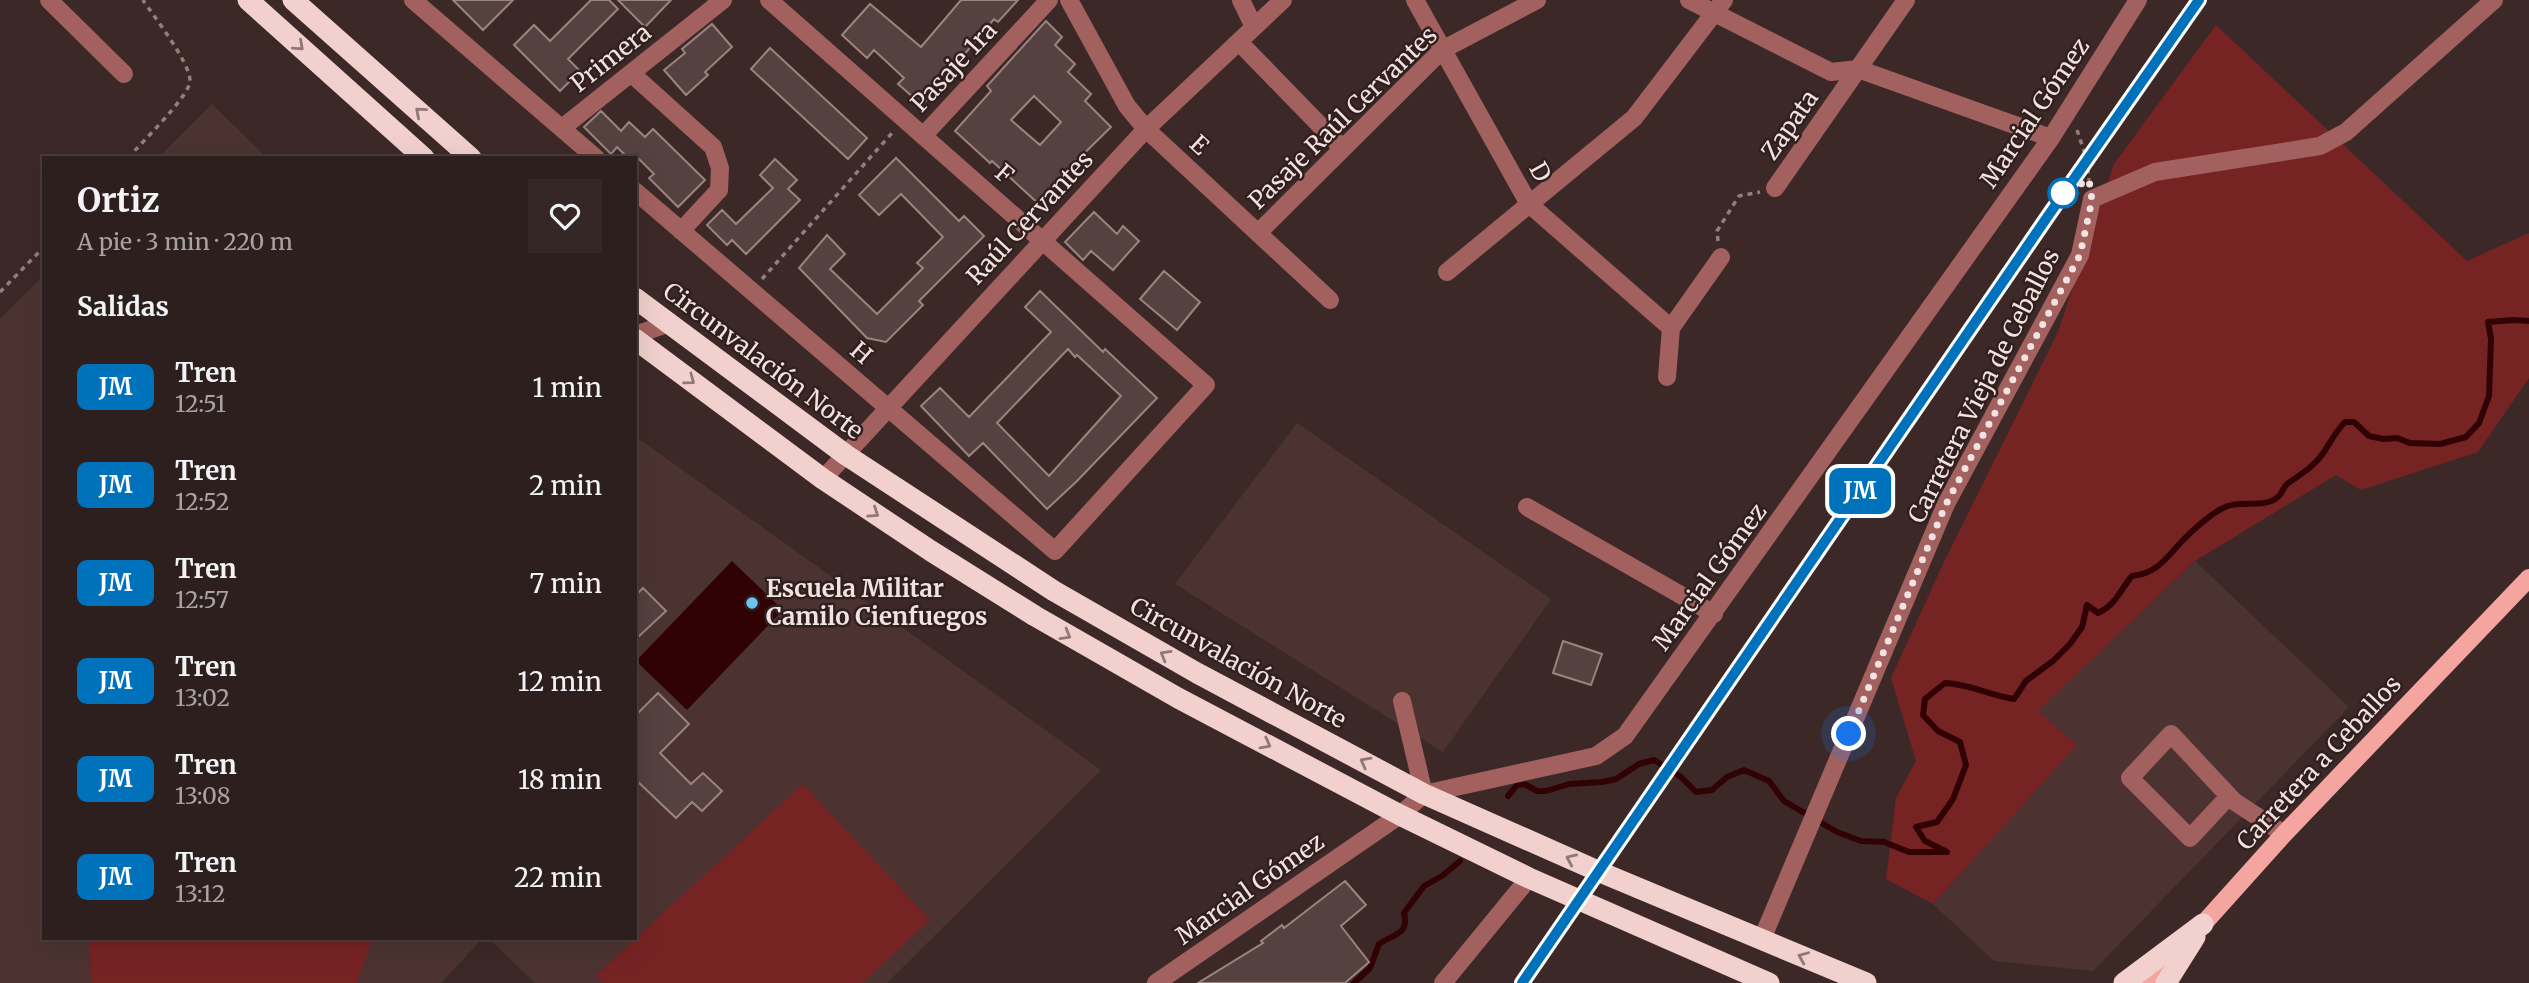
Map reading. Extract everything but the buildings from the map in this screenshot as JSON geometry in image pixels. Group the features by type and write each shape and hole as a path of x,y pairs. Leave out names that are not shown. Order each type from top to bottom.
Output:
{"highway":[{"path":"248,0 422,156"},
{"path":"293,0 469,156"},
{"name":"Circunvalación Norte","path":"637,300 846,456 1054,591 1197,673 1424,794 1600,872 1866,983"},
{"path":"637,339 823,479 1035,617 1178,698 1400,815 1747,979 1769,983"},
{"path":"2124,983 2203,924"},
{"path":"2166,983 2203,924"}],"main road":[{"name":"Carretera a Ceballos","path":"2146,983 2284,834 2529,578"}],"street":[{"path":"50,0 124,74"},
{"path":"412,0 594,156"},
{"name":"Primera","path":"562,128 723,0"},
{"name":"F","path":"769,0 1206,385 1055,551"},
{"name":"Pasaje 1ra","path":"923,135 1049,0"},
{"name":"E","path":"1069,0 1127,106 1146,129 1330,300"},
{"path":"1241,0 1254,27"},
{"name":"Raúl Cervantes","path":"823,479 1146,129 1283,0"},
{"name":"D","path":"1415,0 1529,204 1671,328"},
{"name":"Pasaje Raúl Cervantes","path":"1258,233 1442,50 1537,0"},
{"path":"1689,0 1719,6 1831,72 1858,69 2051,138"},
{"name":"Zapata","path":"1775,188 1906,0"},
{"name":"Marcial Gómez","path":"1156,983 1400,815 1424,794 1596,756 1625,737 2051,138 2138,0"},
{"path":"2092,200 2155,172 2320,146 2346,132 2494,0"},
{"path":"1447,272 1634,118 1719,6"},
{"path":"1239,42 1342,148"},
{"path":"632,74 713,147 720,168 719,190 681,231"},
{"name":"H","path":"637,193 1055,551"},
{"name":"Carretera Vieja de Ceballos","path":"1762,939 1946,504 2080,255 2092,200"},
{"path":"1667,377 1671,328 1721,257"},
{"path":"637,336 667,324"},
{"path":"1527,508 1714,614"},
{"path":"1402,701 1424,794"},
{"path":"2229,796 2190,838 2130,778 2171,734 2235,802 2284,834"},
{"path":"1443,983 1529,878"}],"path":[{"path":"130,156 186,94 190,80 183,62 143,0"},
{"path":"2070,109 2087,160 2092,200"},
{"path":"751,291 905,118"},
{"name":"Zapata","path":"1721,257 1717,232 1739,197 1775,188"},
{"path":"0,292 42,249"}],"shaded area":[{"path":"2216,25 2467,261 2529,233 2529,378 2478,452 2361,490 2336,475 2195,561 2038,711 2077,745 1933,904 1886,879 1896,798 1916,761 1891,678 1944,562 2058,332 2114,164"},
{"path":"212,104 265,156 160,156"},
{"path":"42,277 42,940 481,940 441,983 0,983 0,319"},
{"path":"1297,423 1551,599 1443,752 1175,584"},
{"name":"Escuela Militar Camilo Cienfuegos","path":"637,437 1101,770 887,983 535,983 490,940 637,940"},
{"path":"732,561 783,610 687,710 637,660"},
{"path":"2195,561 2349,707 2093,971 1994,961 1933,904 2076,745 2037,711"},
{"path":"803,784 930,920 862,983 603,983 596,975"},
{"path":"90,940 372,940 357,983 91,983"}],"waterway":[{"path":"1508,796 1517,785 1524,784 1537,791 1546,791 1569,784 1616,779 1639,764 1654,760 1681,777 1696,792 1712,790 1727,777 1744,770 1769,781 1784,801 1837,832 1861,841 1884,842 1909,852 1947,852 1925,841 1916,827 1937,822 1953,799 1966,765 1960,742 1938,731 1923,715 1925,699 1945,683 1963,685 2014,699 2026,681 2070,644 2082,627 2087,605 2098,613 2104,610 2132,576 2155,568 2196,528 2221,509 2236,504 2265,503 2278,497 2287,484 2316,462 2345,422 2354,422 2369,436 2397,438 2410,443 2440,444 2466,437 2479,423 2489,396 2491,339 2488,322 2529,321"},
{"path":"1354,983 1370,968 1379,944 1402,930 1404,913 1424,886 1460,861"}],"railway":[{"path":"1522,983 2063,193 2199,0"}],"train":[{"name":"JM","path":"1522,983 2199,0"}],"place":[{"name":"Escuela Militar Camilo Cienfuegos","path":"752,603"}],"route":[{"path":"1849,734 1946,504 2080,255 2092,200 2089,180 2063,193"}]}
